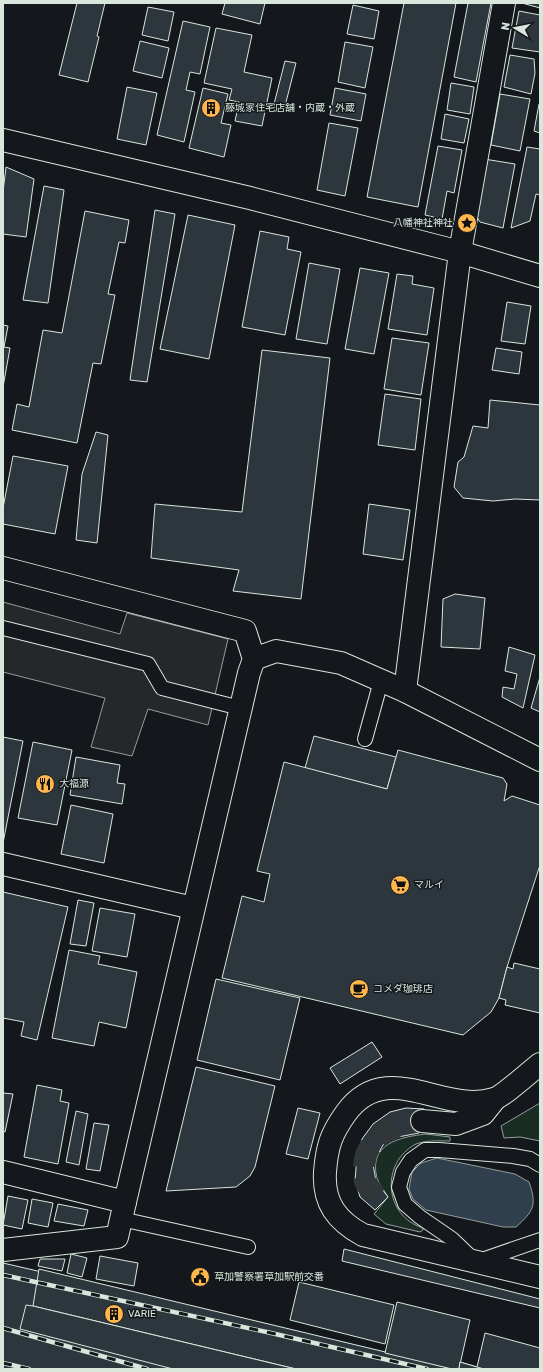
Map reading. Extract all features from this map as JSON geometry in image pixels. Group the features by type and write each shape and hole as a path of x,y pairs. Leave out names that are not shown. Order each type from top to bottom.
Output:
{"street":[{"path":"405,691 460,252 504,3"},
{"path":"3,140 250,198 460,252 540,276"},
{"path":"3,568 245,631 254,659 248,674 117,1237 3,1250"},
{"path":"254,659 276,651 341,663 405,691 540,760"},
{"path":"3,864 193,908"},
{"path":"422,1121 456,1124 483,1114 495,1099 540,1064"},
{"path":"495,1099 468,1102 396,1087 370,1091 352,1105 333,1131 326,1154 324,1181 329,1201 335,1214 347,1226 363,1235 540,1277"},
{"path":"3,1172 123,1211"}],"lane":[{"path":"3,628 148,664 162,688 240,708"},
{"path":"365,739 381,681"},
{"path":"540,1165 530,1159 513,1156 425,1150 411,1160 403,1172 399,1187 405,1204 420,1217 452,1239 476,1262 540,1240"},
{"path":"123,1211 248,1247"}],"green space":[{"path":"540,1103 540,1141 520,1137 504,1138 501,1126"},
{"path":"426,1134 450,1137 450,1141 433,1141 416,1144 404,1153 396,1163 392,1176 391,1189 394,1201 400,1212 410,1222 423,1228 423,1230 420,1232 386,1224 374,1214 388,1197 377,1178 375,1166 377,1157 382,1149 397,1140"}],"shaded area":[{"path":"3,602 120,634 127,613 228,639 208,725 148,709 132,756 91,747 105,698 3,672"}],"water":[{"path":"437,1158 515,1174 529,1182 533,1196 530,1212 516,1227 503,1227 426,1210 413,1199 409,1189 412,1172 421,1163"}],"building":[{"path":"77,3 105,3 97,36 99,37 88,82 59,75"},
{"path":"225,3 265,3 260,24 222,14"},
{"path":"404,3 456,3 418,207 367,197"},
{"path":"468,3 491,3 476,82 454,77"},
{"path":"522,3 540,3 540,8"},
{"path":"353,5 379,11 374,39 347,34"},
{"path":"148,7 174,12 168,41 142,35"},
{"path":"519,11 540,15 540,52 512,48"},
{"path":"183,21 210,27 200,74 190,72 186,90 195,92 184,142 157,135"},
{"path":"216,28 252,35 244,72 272,78 262,126 235,121 239,102 229,100 232,89 204,83"},
{"path":"140,41 169,48 162,78 133,71"},
{"path":"345,42 373,47 365,88 338,82"},
{"path":"510,55 534,59 535,73 531,94 504,87"},
{"path":"285,61 296,63 284,110 273,108"},
{"path":"451,83 474,87 470,114 447,110"},
{"path":"127,87 157,93 146,145 117,139"},
{"name":"藤城家住宅店舗・内蔵・外蔵","path":"203,88 228,94 221,123 231,125 224,157 189,148"},
{"path":"335,88 366,94 361,121 330,115"},
{"path":"500,94 530,99 520,151 491,145"},
{"path":"540,104 540,133 534,131"},
{"path":"445,114 469,119 464,143 441,139"},
{"path":"329,123 358,128 345,196 317,190"},
{"path":"438,146 462,150 454,193 447,191 442,219 425,215"},
{"path":"527,147 540,149 540,195 536,194 530,221 511,228"},
{"path":"484,159 515,164 503,228 480,222 473,211"},
{"path":"6,167 34,179 26,237 3,234 3,192"},
{"path":"44,186 64,190 48,303 23,300"},
{"path":"155,210 175,214 147,382 130,380"},
{"path":"85,211 129,220 125,243 119,242 108,294 115,295 101,364 93,363 77,443 12,430 17,404 29,407 43,330 62,333"},
{"path":"188,215 235,225 209,359 160,349"},
{"path":"260,231 289,237 287,249 301,252 285,335 242,327"},
{"path":"309,263 340,269 327,344 296,339"},
{"path":"360,268 389,273 374,354 345,349"},
{"path":"397,274 413,276 412,284 434,288 427,335 388,329"},
{"path":"507,302 531,306 525,344 501,341"},
{"path":"3,325 8,326 4,347 10,348 3,387"},
{"path":"392,338 429,343 421,395 384,389"},
{"path":"496,348 522,352 519,374 492,370"},
{"path":"262,350 330,358 301,599 233,591 239,570 151,558 155,504 242,512"},
{"path":"385,394 421,399 415,450 378,445"},
{"path":"490,400 540,405 540,500 515,499 493,501 463,498 454,487 458,462 464,457 473,426 488,428"},
{"path":"96,432 108,435 97,543 76,540 82,474"},
{"path":"13,456 68,466 55,534 3,524 3,508"},
{"path":"369,504 410,510 403,560 363,554"},
{"path":"455,594 485,598 480,649 441,647 443,599"},
{"path":"509,647 535,655 523,708 502,697 503,687 514,689 517,674 505,671"},
{"path":"540,677 540,712 531,708"},
{"path":"314,736 396,757 387,789 305,768"},
{"path":"3,737 23,741 3,843"},
{"name":"大福源","path":"33,742 72,750 57,825 18,818"},
{"name":"マルイ","path":"398,750 503,778 507,784 504,801 512,796 540,805 540,865 507,967 499,998 491,1012 463,1035 222,978 242,896 264,902 270,874 257,871 284,762 387,789"},
{"path":"76,757 120,765 117,783 125,784 122,804 70,795"},
{"path":"71,805 113,814 104,863 61,854"},
{"path":"3,892 68,907 37,1040 21,1036 24,1022 3,1018"},
{"path":"78,900 94,903 86,946 70,944"},
{"path":"100,908 135,914 127,957 92,951"},
{"path":"69,950 100,956 98,964 137,972 126,1028 99,1022 94,1046 52,1038"},
{"path":"514,963 540,969 540,1013 505,1005 506,1000 499,998 507,967 513,969"},
{"path":"216,979 300,998 280,1080 197,1060"},
{"path":"372,1042 382,1057 340,1084 330,1068"},
{"path":"196,1067 275,1086 255,1167 250,1176 236,1187 166,1191"},
{"path":"37,1085 62,1090 60,1101 69,1103 58,1164 24,1157"},
{"path":"3,1093 13,1094 5,1132 3,1131"},
{"path":"298,1108 320,1113 308,1159 286,1154"},
{"path":"406,1108 424,1109 419,1133 398,1137 383,1145 373,1164 376,1181 388,1197 375,1210 360,1197 355,1180 357,1157 362,1139 373,1124 390,1112"},
{"path":"76,1111 88,1114 79,1165 66,1162"},
{"path":"94,1123 109,1125 100,1171 86,1169"},
{"path":"8,1196 28,1200 22,1229 3,1225"},
{"path":"32,1199 53,1203 48,1227 28,1223"},
{"path":"58,1204 88,1210 84,1226 54,1221"},
{"path":"344,1249 540,1299 540,1308 342,1261"},
{"path":"71,1254 87,1258 82,1277 67,1273"},
{"path":"100,1256 138,1263 134,1286 96,1279"},
{"path":"40,1259 65,1259 62,1271 38,1266"},
{"name":"VARIE","path":"3,1263 241,1318 452,1369 3,1369"},
{"path":"39,1269 452,1369 296,1369 33,1306"},
{"path":"299,1282 394,1305 385,1344 290,1320"},
{"path":"397,1302 470,1320 459,1369 452,1369 385,1353"},
{"path":"26,1305 296,1369 173,1369 20,1329"},
{"path":"485,1333 540,1348 540,1369 459,1369 460,1362 477,1367"},
{"path":"460,1362 477,1367 484,1369 459,1369"}],"tunnel":[{"path":"376,1196 365,1180 365,1158 369,1149 382,1134 401,1125 422,1121"}],"railway":[{"path":"3,1275 271,1333 427,1369"},
{"path":"3,1328 147,1369"},
{"path":"3,1363 29,1369"}],"place":[{"name":"藤城家住宅店舗・内蔵・外蔵","path":"211,108"},
{"name":"八幡神社神社","path":"467,223"},
{"name":"大福源","path":"45,784"},
{"name":"マルイ","path":"400,885"},
{"name":"コメダ珈琲店","path":"359,989"},
{"name":"草加警察署草加駅前交番","path":"200,1277"},
{"name":"VARIE","path":"114,1314"}]}
